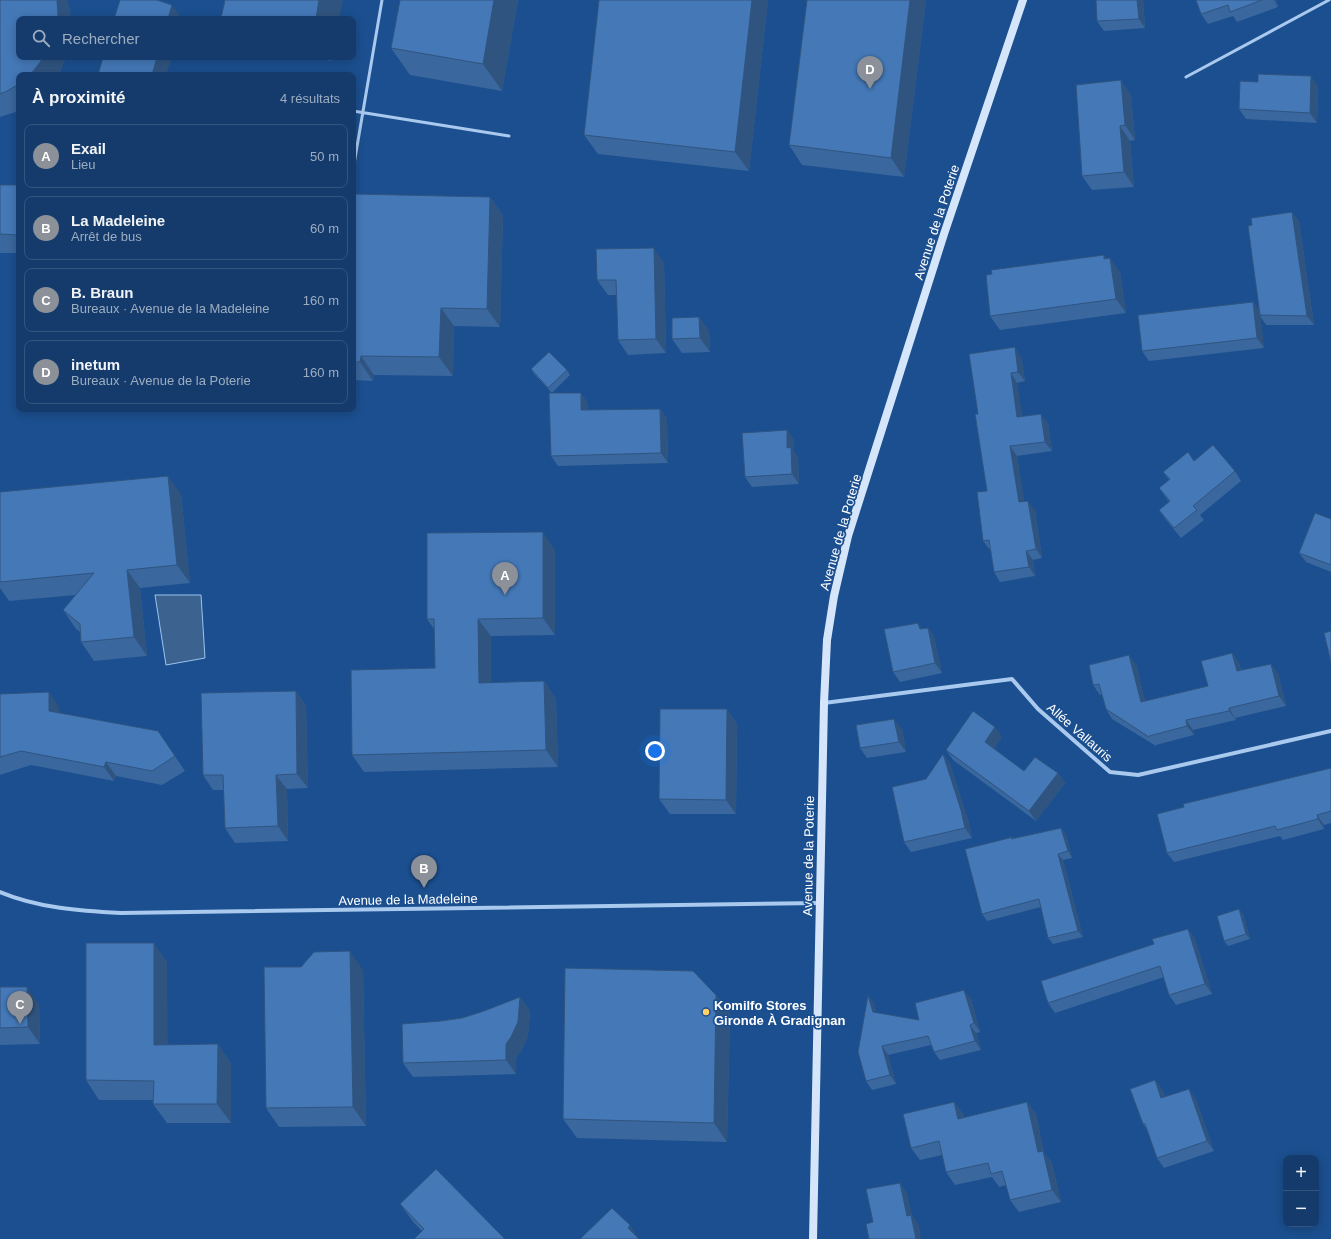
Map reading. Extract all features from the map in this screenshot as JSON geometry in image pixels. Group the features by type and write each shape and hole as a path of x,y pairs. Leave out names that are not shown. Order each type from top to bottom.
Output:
{"street":[{"name":"Avenue de la Poterie","path":"813,1239 824,703 827,640 834,596 848,536 944,234 1023,0"},
{"name":"Allée Vallauris","path":"824,703 1012,679 1038,709 1110,772 1138,776 1331,731"},
{"name":"Avenue de la Madeleine","path":"0,892 18,899 80,911 121,913 819,904"}],"lane":[{"path":"356,153 382,0"},
{"path":"1186,77 1328,0"},
{"path":"356,111 509,136"}],"water":[{"path":"155,595 201,595 205,658 166,665"}],"building":[{"path":"0,0 57,0 58,16 16,16 16,60 42,60 32,72 16,72 16,86 0,94"},
{"path":"120,0 157,0 172,5 169,16 115,16"},
{"path":"225,0 319,0 316,16 221,16"},
{"path":"400,0 494,0 483,64 391,48"},
{"path":"599,0 752,0 735,152 584,135"},
{"path":"807,0 910,0 891,158 789,145"},
{"path":"1096,0 1137,0 1139,19 1097,21"},
{"path":"1196,0 1262,0 1230,12 1228,5 1201,14"},
{"path":"102,60 156,60 153,72 99,72"},
{"path":"1258,74 1311,76 1310,113 1239,109 1240,81 1258,82"},
{"path":"1121,80 1125,125 1120,126 1124,172 1082,176 1076,85"},
{"path":"0,185 16,185 16,235 0,234"},
{"path":"356,194 490,197 487,309 441,308 439,357 361,356 360,362 356,362"},
{"path":"1292,212 1307,316 1260,315 1248,226 1252,225 1251,218"},
{"path":"654,248 656,339 618,340 616,280 597,280 596,249"},
{"path":"1104,255 1104,259 1110,258 1116,299 990,316 986,275 992,274 991,270"},
{"path":"1253,302 1257,338 1142,351 1138,315"},
{"path":"699,317 700,338 672,339 672,318"},
{"path":"1015,347 1018,372 1011,373 1017,417 1041,414 1045,442 1010,446 1019,502 1028,501 1036,549 1026,551 1029,567 994,572 989,540 983,541 977,492 987,491 975,414 978,414 969,354"},
{"path":"549,352 567,370 548,388 531,369"},
{"path":"549,393 581,393 581,410 660,409 661,453 551,456"},
{"path":"787,430 787,448 791,447 792,474 745,477 742,433"},
{"path":"1213,445 1235,471 1193,506 1197,510 1174,528 1159,510 1170,501 1159,488 1170,479 1163,472 1188,452 1194,461"},
{"path":"168,476 177,565 127,570 134,637 81,642 80,624 63,610 94,573 0,582 0,492"},
{"path":"1315,513 1331,519 1331,565 1299,553"},
{"path":"543,532 543,618 478,619 479,683 544,681 546,750 352,755 351,670 435,668 434,619 427,619 427,533"},
{"path":"918,623 920,629 928,628 935,663 893,672 884,629"},
{"path":"1331,631 1331,662 1324,633"},
{"path":"1232,653 1237,671 1271,664 1279,696 1229,708 1229,711 1186,720 1187,726 1149,737 1106,709 1099,684 1093,685 1089,665 1129,655 1141,702 1208,686 1201,661"},
{"path":"296,691 297,774 276,775 278,826 225,828 223,775 203,775 201,693"},
{"path":"49,692 49,711 158,731 175,756 152,771 106,762 104,767 21,751 0,757 0,694"},
{"path":"660,709 727,709 726,800 659,799"},
{"path":"973,711 995,727 985,742 1024,771 1035,757 1058,773 1029,811 946,750"},
{"path":"894,719 899,742 860,748 856,725"},
{"path":"943,754 961,810 965,828 904,842 892,787 926,779"},
{"path":"1331,768 1331,811 1317,815 1318,819 1277,830 1275,826 1167,853 1157,814 1184,807 1183,804"},
{"path":"1061,828 1068,851 1058,854 1078,931 1048,938 1039,899 982,914 965,849 1013,837 1011,839"},
{"path":"1239,909 1246,934 1224,941 1217,916"},
{"path":"1188,929 1205,984 1169,995 1160,966 1048,1003 1041,981 1154,944 1152,939"},
{"path":"86,943 154,943 154,1045 218,1044 217,1104 153,1104 154,1081 86,1080"},
{"path":"350,951 353,1107 266,1108 264,967 301,967 314,952"},
{"path":"565,968 693,971 716,995 714,1123 563,1119"},
{"path":"0,987 27,987 28,1027 0,1028"},
{"path":"964,990 974,1023 970,1025 975,1041 934,1052 928,1036 882,1046 890,1075 866,1081 858,1052 868,995 873,1012 919,1020 915,1003"},
{"path":"520,997 518,1022 506,1044 506,1060 403,1063 402,1024 462,1018"},
{"path":"1155,1080 1161,1098 1189,1089 1207,1141 1157,1158 1145,1124 1143,1124 1130,1089"},
{"path":"954,1102 958,1119 1027,1102 1038,1152 1043,1151 1052,1190 1010,1200 1002,1171 991,1174 988,1163 946,1172 939,1141 911,1148 903,1114"},
{"path":"436,1169 505,1239 414,1239 424,1229 400,1204"},
{"path":"900,1183 907,1216 911,1215 916,1239 869,1239 866,1224 873,1222 866,1189"},
{"path":"612,1208 630,1225 628,1228 639,1239 580,1239"}],"place":[{"name":"inetum","path":"870,89"},
{"name":"Exail","path":"505,595"},
{"name":"La Madeleine","path":"424,888"},
{"name":"Komilfo Stores Gironde À Gradignan","path":"706,1012"},
{"name":"B. Braun","path":"20,1024"}]}
